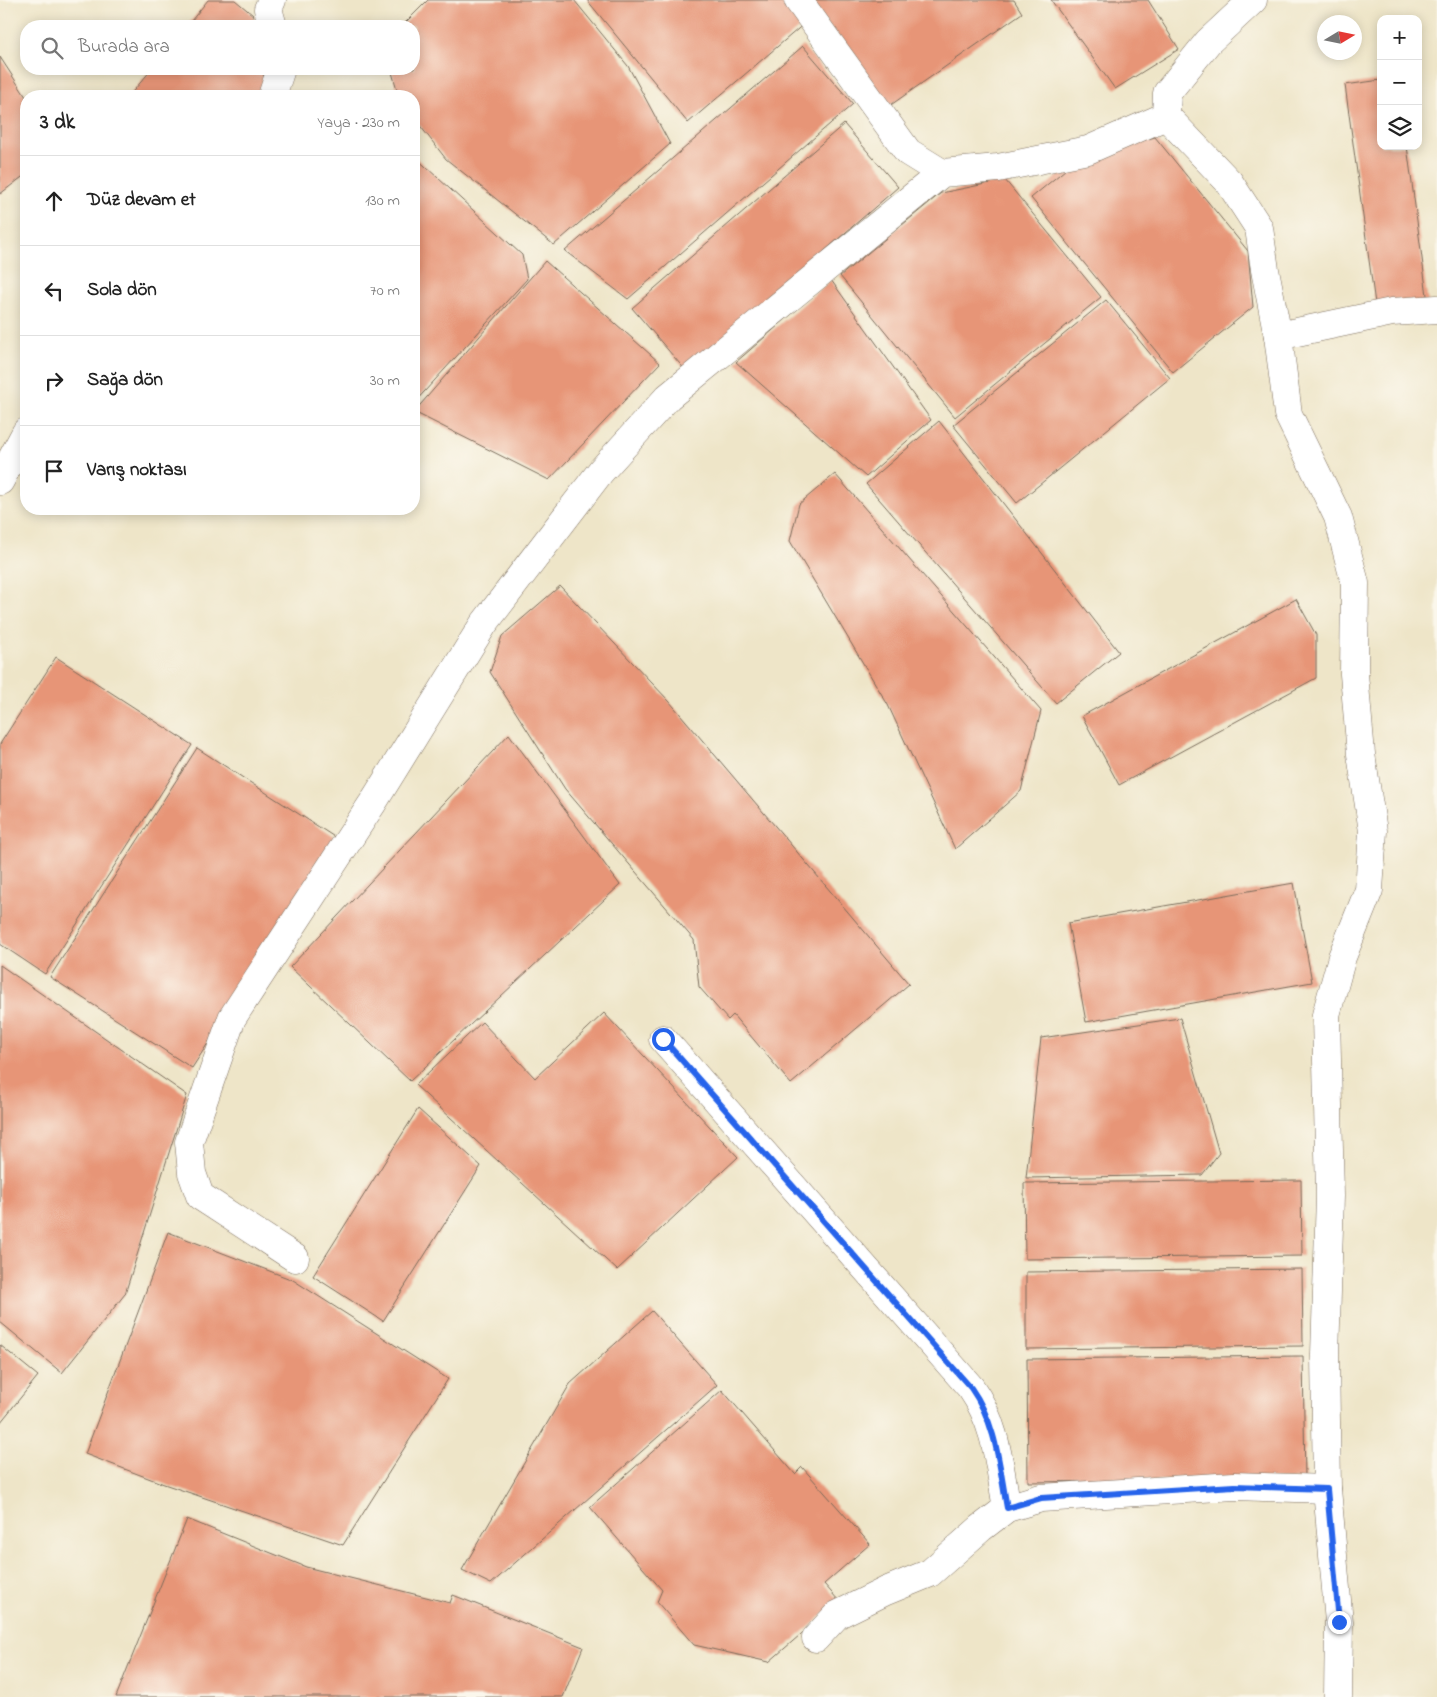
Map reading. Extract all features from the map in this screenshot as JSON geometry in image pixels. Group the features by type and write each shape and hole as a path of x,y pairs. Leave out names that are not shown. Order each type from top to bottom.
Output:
{"street":[{"path":"798,0 908,152 942,173"},
{"path":"1253,0 1208,42 1167,94 1166,116 1229,182 1259,228 1278,336 1288,414 1338,517 1355,582 1354,674 1361,754 1373,831 1369,890 1342,957 1326,1016 1330,1196 1324,1355 1327,1489 1339,1622 1338,1697"},
{"path":"274,90 280,75"},
{"path":"295,1258 200,1196 192,1173 188,1142 232,1018 372,804 483,625 600,471 668,397 942,173 998,168 1088,150 1166,116"},
{"path":"1278,336 1392,312 1437,310"},
{"path":"0,481 20,443"},
{"path":"663,1039 971,1388 981,1403 993,1433 1007,1508"},
{"path":"816,1638 837,1614 930,1573 1007,1508 1041,1498 1234,1486 1327,1489"}],"building":[{"path":"208,0 235,0 253,15 254,20 192,20"},
{"path":"428,0 574,0 628,66 670,144 554,245 446,159 420,126 420,90 397,90 393,75 420,75 420,20 408,20"},
{"path":"587,0 787,0 805,23 688,123"},
{"path":"810,0 1014,0 1022,13 885,109"},
{"path":"1051,0 1148,0 1179,49 1115,89"},
{"path":"803,46 853,104 628,299 565,251"},
{"path":"0,57 21,90 20,179 0,194"},
{"path":"147,75 264,75 265,84 260,90 134,90"},
{"path":"1377,81 1377,150 1408,150 1428,303 1376,311 1345,85"},
{"path":"844,124 898,187 686,371 632,308"},
{"path":"1155,137 1248,251 1253,307 1173,372 1031,198 1077,160"},
{"path":"420,162 522,255 527,279 420,396"},
{"path":"1005,180 1101,297 955,417 840,276 941,193"},
{"path":"545,261 660,363 549,480 420,415 420,405"},
{"path":"831,280 931,420 866,477 736,362"},
{"path":"1106,300 1170,378 1017,503 953,425"},
{"path":"939,421 1119,652 1056,703 866,484"},
{"path":"835,474 1041,711 1021,791 955,849 888,705 790,541 799,504"},
{"path":"560,586 669,701 909,984 791,1084 733,1015 728,1020 699,987 694,940 565,789 490,672 502,636"},
{"path":"1296,599 1316,635 1316,678 1119,785 1082,716"},
{"path":"56,657 192,745 45,974 0,944 0,744"},
{"path":"509,734 620,885 410,1081 290,967"},
{"path":"197,748 339,840 192,1068 50,977"},
{"path":"1294,883 1312,982 1086,1022 1068,923"},
{"path":"0,965 187,1095 125,1294 62,1373 0,1322"},
{"path":"604,1013 738,1157 617,1270 415,1085 482,1022 535,1078"},
{"path":"1180,1018 1219,1153 1202,1175 1026,1178 1041,1038"},
{"path":"418,1109 481,1166 383,1321 313,1276"},
{"path":"1301,1180 1302,1256 1025,1259 1024,1183"},
{"path":"168,1232 293,1280 448,1379 343,1545 164,1484 85,1454"},
{"path":"1302,1269 1303,1346 1026,1349 1026,1272"},
{"path":"652,1311 717,1385 491,1584 462,1570 570,1384"},
{"path":"0,1345 38,1376 0,1423"},
{"path":"1303,1356 1305,1479 1028,1482 1027,1359"},
{"path":"722,1390 795,1474 802,1467 870,1544 824,1584 839,1601 769,1662 694,1645 657,1602 662,1590 590,1507"},
{"path":"187,1519 306,1567 450,1603 453,1595 583,1647 563,1697 116,1697"}],"route":[{"path":"663,1039 971,1388 989,1419 1007,1508 1041,1498 1234,1486 1327,1489 1339,1622"}]}
